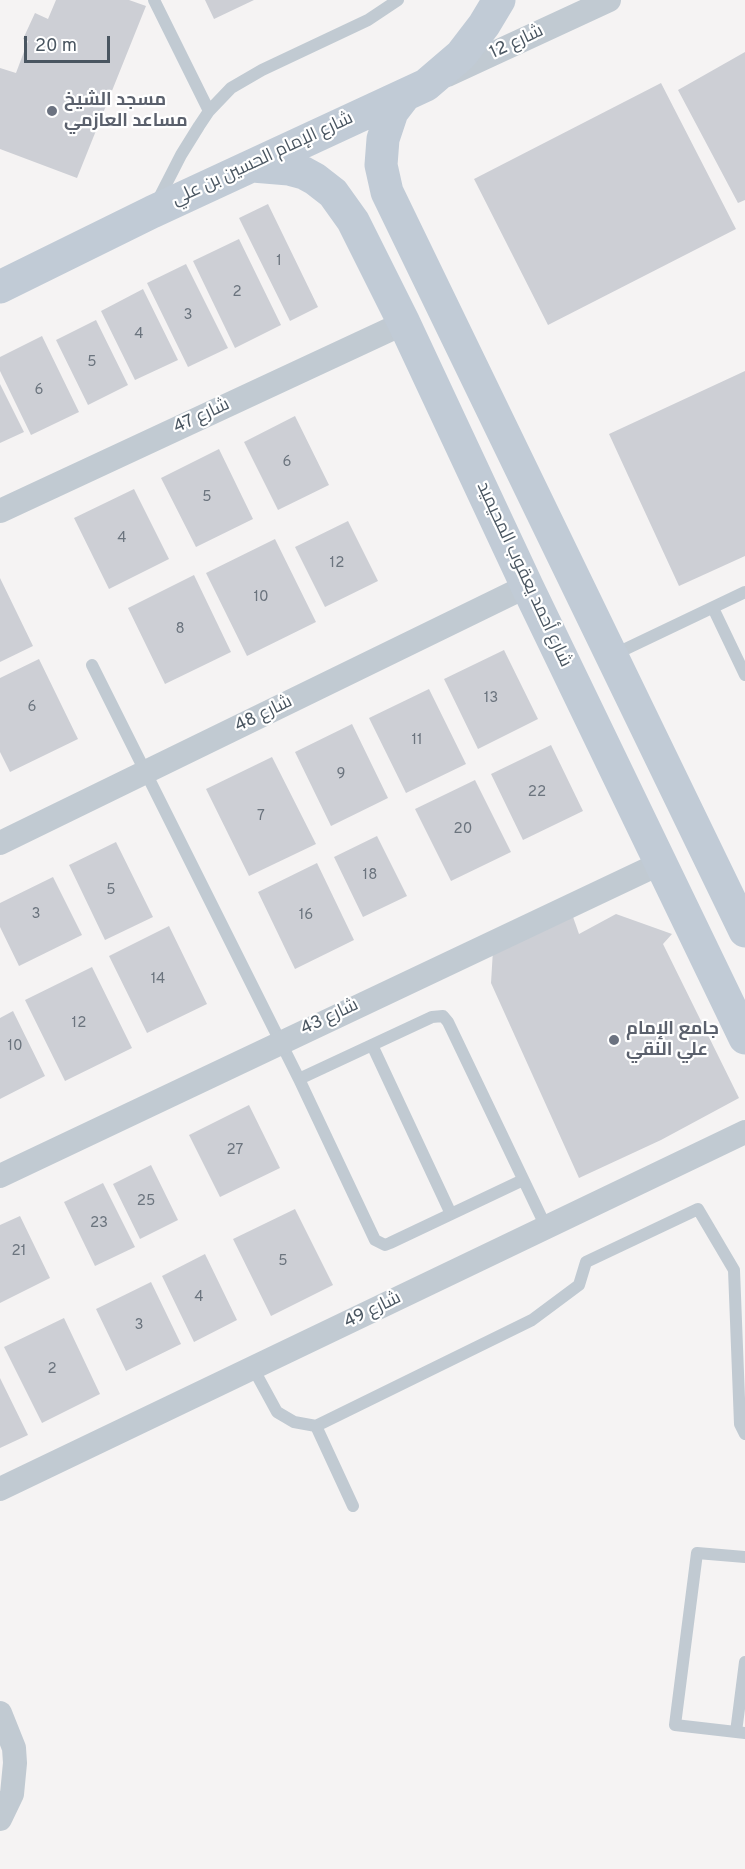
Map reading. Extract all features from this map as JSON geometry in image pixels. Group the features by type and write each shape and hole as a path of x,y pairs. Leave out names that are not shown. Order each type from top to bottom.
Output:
{"street":[{"name":"شارع الإمام الحسين بن علي","path":"0,287 152,212 415,90 461,55 484,25 499,0"},
{"name":"شارع 12","path":"415,90 609,0"},
{"path":"415,90 392,112 382,139 381,165 387,192 745,931"},
{"name":"شارع أحمد يعقوب المحيميد","path":"253,165 304,173 315,179 333,193 353,221 743,1030"},
{"name":"شارع 47","path":"0,511 404,323"},
{"name":"شارع 48","path":"0,843 527,586"},
{"name":"شارع 43","path":"0,1176 662,862"},
{"name":"شارع 49","path":"0,1489 745,1132"},
{"path":"0,1713 14,1748 15,1763 12,1794 0,1819"}],"lane":[{"path":"154,0 209,111"},
{"path":"152,212 181,155 209,111 231,88 368,20 398,0"},
{"path":"612,656 745,592"},
{"path":"713,608 745,675"},
{"path":"92,664 299,1079 375,1240 385,1245 390,1243 522,1180"},
{"path":"299,1079 432,1017 443,1016 448,1022 546,1227"},
{"path":"372,1045 451,1214"},
{"path":"253,1368 278,1412 294,1422 316,1426 532,1320 579,1284 586,1262 698,1209 734,1270 740,1424 745,1434"},
{"path":"316,1426 353,1506"},
{"path":"745,1557 697,1553 675,1725 740,1732 745,1662"}],"building":[{"name":"مسجد الشيخ مساعد العازمي","path":"56,0 129,0 146,6 77,178 0,149 0,68 16,73 28,41 23,39 35,13 48,19"},
{"path":"205,0 254,0 214,19"},
{"path":"745,52 745,200 738,203 678,90"},
{"path":"661,83 736,229 548,325 474,179"},
{"path":"268,204 318,307 290,321 239,218"},
{"path":"239,239 281,325 235,348 193,261"},
{"path":"186,264 228,348 188,367 147,283"},
{"path":"143,289 178,360 135,380 101,311"},
{"path":"96,320 128,385 88,405 56,340"},
{"path":"42,336 79,412 31,435 0,371 0,357"},
{"path":"745,371 745,556 679,586 609,434"},
{"path":"0,384 24,432 0,443"},
{"path":"295,416 329,485 278,510 244,442"},
{"path":"219,449 253,519 196,547 161,478"},
{"path":"134,489 169,559 109,589 74,518"},
{"path":"348,521 378,581 325,607 295,547"},
{"path":"275,539 316,622 247,656 206,573"},
{"path":"194,575 231,652 165,684 128,608"},
{"path":"0,578 33,646 0,662"},
{"path":"504,650 538,719 478,749 444,679"},
{"path":"39,659 78,739 10,772 0,752 0,678"},
{"path":"429,689 466,764 406,793 369,718"},
{"path":"352,724 388,798 331,826 295,752"},
{"path":"551,745 583,811 523,840 491,774"},
{"path":"272,757 316,844 249,876 206,789"},
{"path":"475,780 511,852 451,881 415,809"},
{"path":"377,836 407,896 363,917 334,857"},
{"path":"116,842 153,917 105,940 69,865"},
{"path":"317,863 354,940 295,969 258,892"},
{"path":"53,877 82,935 19,966 0,927 0,903"},
{"name":"جامع الإمام علي النقي","path":"572,914 579,934 616,914 672,934 663,944 739,1098 661,1140 579,1178 491,983 493,950"},
{"path":"169,926 207,1004 147,1033 109,956"},
{"path":"92,967 132,1048 65,1081 25,1000"},
{"path":"13,1011 45,1076 0,1099 0,1018"},
{"path":"249,1105 280,1168 220,1197 189,1135"},
{"path":"151,1165 178,1220 140,1239 113,1184"},
{"path":"103,1183 135,1247 95,1266 64,1202"},
{"path":"295,1209 333,1285 271,1316 233,1239"},
{"path":"20,1216 50,1278 0,1303 0,1225"},
{"path":"205,1254 237,1320 194,1342 162,1276"},
{"path":"151,1282 181,1344 126,1371 96,1309"},
{"path":"64,1318 100,1394 42,1423 4,1347"},
{"path":"0,1378 28,1435 0,1448"}],"place":[{"name":"مسجد الشيخ مساعد العازمي","path":"52,111"},
{"name":"جامع الإمام علي النقي","path":"614,1040"}]}
